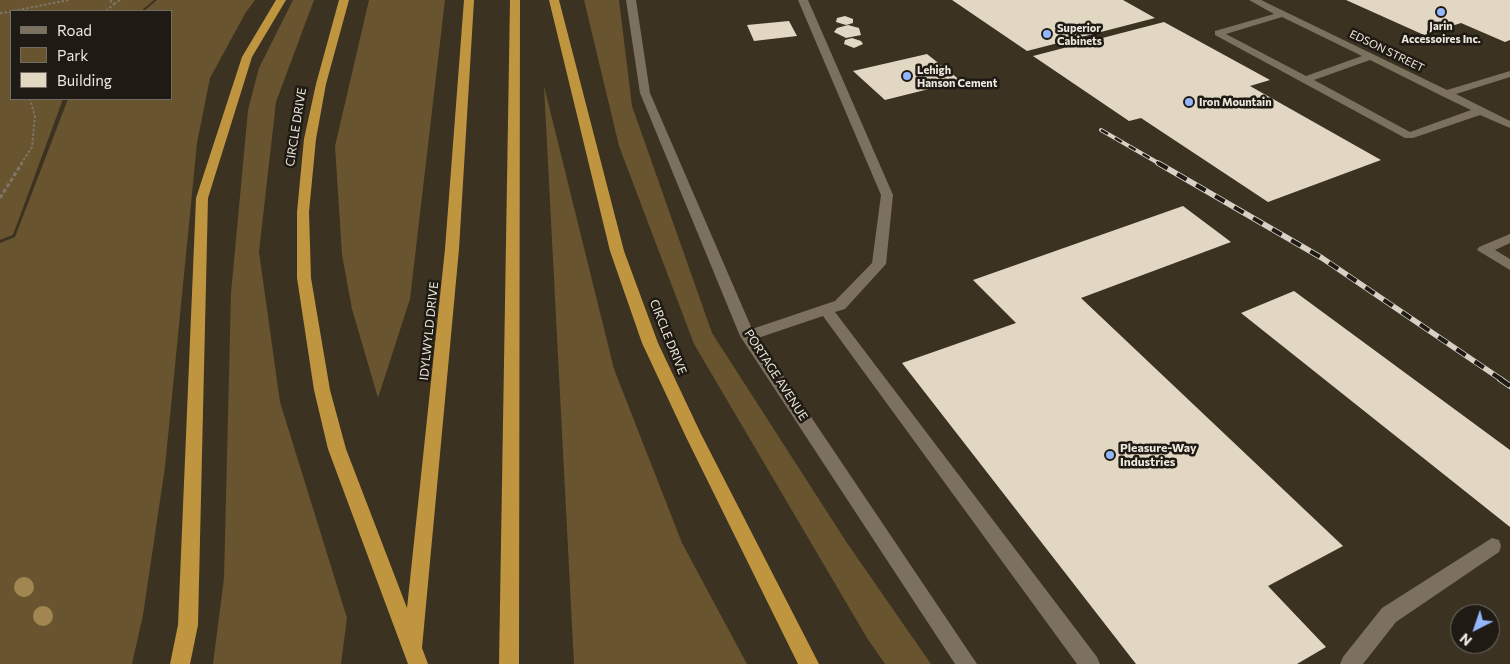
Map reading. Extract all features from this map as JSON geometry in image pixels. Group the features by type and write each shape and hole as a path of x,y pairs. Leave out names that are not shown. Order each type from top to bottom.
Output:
{"highway":[{"path":"180,664 188,624 202,198 247,58 281,0"},
{"name":"CIRCLE DRIVE","path":"344,0 321,84 310,139 303,212 304,278 322,390 337,449 418,664"},
{"name":"IDYLWYLD DRIVE","path":"411,664 452,249 469,0"},
{"path":"509,664 515,0"},
{"name":"CIRCLE DRIVE","path":"554,0 587,138 617,251 650,343 693,435 810,664"}],"street":[{"name":"PORTAGE AVENUE","path":"631,0 645,93 748,336 967,664"},
{"path":"748,336 840,305 879,264 887,195 803,0"},
{"name":"EDSON STREET","path":"1254,0 1510,125"},
{"path":"1282,14 1218,33 1409,136 1480,111"},
{"path":"1305,80 1370,57"},
{"path":"1446,94 1510,74"},
{"path":"1510,238 1484,250 1510,265"},
{"path":"826,310 1090,664"},
{"path":"1350,664 1389,615 1492,546"}],"path":[{"path":"17,10 69,0"},
{"path":"110,0 114,4"},
{"path":"107,10 120,0"},
{"path":"0,198 32,147 35,116 30,100"}],"green space":[{"path":"0,0 154,0 142,10 10,10 10,100 63,100 13,235 0,240"},
{"path":"157,0 255,0 246,12 210,78 197,143 165,467 143,615 132,664 0,664 0,243 15,237 68,100 172,100 172,10 145,10"},
{"path":"293,0 314,0 276,102 259,252 280,402 347,618 341,664 213,664 224,578 231,293 248,110 259,68"},
{"path":"369,0 445,0 410,299 378,398 352,309 342,255 335,146"},
{"path":"584,0 619,0 632,106 712,333 847,543 931,664 885,664 867,638 694,344 619,146"},
{"path":"544,86 614,369 682,543 747,664 574,664"}],"building":[{"name":"Superior Cabinets","path":"952,0 1123,0 1155,18 1027,51"},
{"name":"Jarin Accessoires Inc.","path":"1346,0 1510,0 1510,40 1505,42 1461,23 1424,35"},
{"path":"845,16 853,19 853,23 846,25 836,22 837,18"},
{"path":"789,21 797,36 754,41 747,25"},
{"name":"Iron Mountain","path":"1164,22 1270,80 1250,86 1381,160 1268,202 1141,118 1129,121 1033,56"},
{"path":"848,25 859,28 861,35 846,38 834,32 837,28"},
{"path":"852,38 861,41 863,44 854,48 844,44 845,40"},
{"name":"Lehigh Hanson Cement","path":"927,54 961,81 885,100 853,71"},
{"name":"Pleasure-Way Industries","path":"1183,206 1231,242 1081,298 1343,546 1268,586 1326,647 1297,664 1136,664 902,363 1016,323 973,280"},
{"path":"1294,291 1510,450 1510,527 1241,313"}],"railway":[{"path":"1101,130 1160,164"},
{"path":"1158,163 1322,258 1502,380"},
{"path":"1500,379 1510,386"}],"place":[{"name":"Jarin Accessoires Inc.","path":"1441,12"},
{"name":"Superior Cabinets","path":"1047,34"},
{"name":"Lehigh Hanson Cement","path":"907,76"},
{"name":"Iron Mountain","path":"1189,102"},
{"name":"Pleasure-Way Industries","path":"1110,455"}]}
